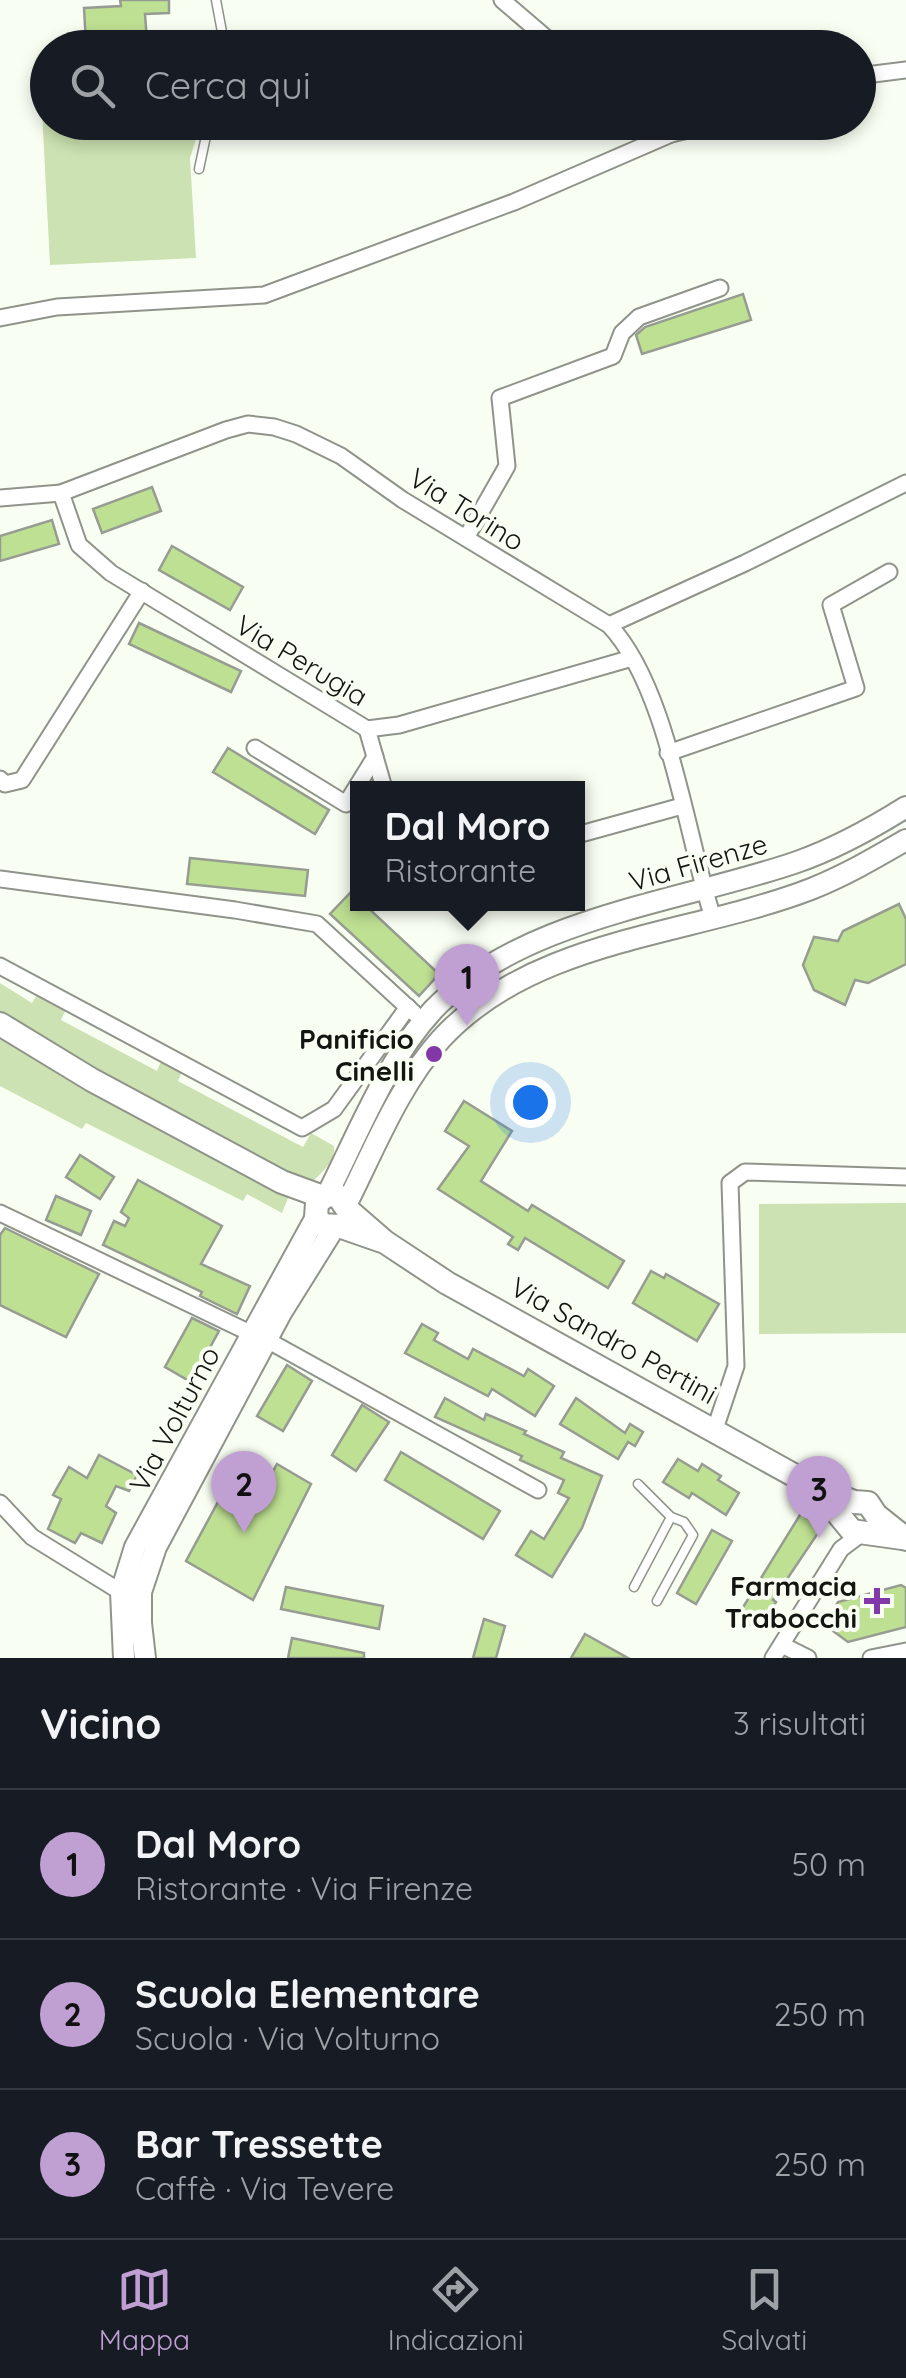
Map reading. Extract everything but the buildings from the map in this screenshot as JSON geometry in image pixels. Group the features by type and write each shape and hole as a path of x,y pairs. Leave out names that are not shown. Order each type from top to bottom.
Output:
{"main road":[{"name":"Via Sandro Pertini","path":"0,1024 92,1080 282,1182 447,1283 817,1488 858,1521"},
{"path":"858,1521 906,1539"}],"street":[{"path":"502,0 537,30"},
{"path":"876,74 906,70"},
{"path":"0,318 57,307 264,295 514,202 657,140"},
{"path":"466,538 507,466 500,398 612,356 622,332 639,317 720,288"},
{"name":"Via Torino","path":"0,498 61,493 248,424 296,434 341,456 609,625 623,640 658,712 713,918"},
{"path":"609,625 746,563 906,483"},
{"name":"Via Perugia","path":"61,493 79,545 112,573 367,729 399,725 632,658"},
{"path":"668,754 856,688 831,605 889,572"},
{"path":"0,779 5,784 22,780 142,591"},
{"path":"367,729 382,781"},
{"path":"255,748 346,804 350,798"},
{"path":"360,781 375,757"},
{"path":"585,833 682,806"},
{"name":"Via Firenze","path":"331,1211 396,1062 432,1011 476,974 532,942 796,862 852,840 906,808"},
{"name":"Via Firenze","path":"331,1211 430,1052 489,998 545,968 810,889 906,840"},
{"path":"0,880 317,924 424,1022"},
{"path":"0,966 302,1128 334,1109 408,1007"},
{"path":"715,1429 736,1366 730,1183 745,1172 906,1177"},
{"name":"Via Volturno","path":"124,1658 135,1547 331,1211"},
{"path":"0,1213 259,1337 538,1490"},
{"path":"0,1503 32,1537 131,1592"},
{"path":"808,1658 778,1651 858,1521"},
{"name":"Via Volturno","path":"131,1592 145,1658"},
{"path":"871,1658 906,1652"}],"lane":[{"path":"216,0 222,30"},
{"path":"199,169 205,140"},
{"path":"638,1484 694,1535 657,1601"},
{"path":"634,1587 671,1517"}],"green space":[{"path":"43,140 196,140 190,158 196,258 50,265"},
{"path":"0,983 32,1003 38,993 66,1009 61,1020 157,1071 162,1059 183,1069 178,1081 303,1147 311,1133 334,1146 332,1159 310,1186 0,1018"},
{"path":"0,1039 288,1198 282,1213 247,1194 243,1201 86,1123 82,1129 0,1086"},
{"path":"906,1203 906,1333 759,1334 759,1204"}],"place":[{"name":"Dal Moro","path":"467,1026"},
{"name":"Panificio Cinelli","path":"434,1054"},
{"name":"Scuola Elementare","path":"244,1533"},
{"name":"Bar Tressette","path":"819,1538"},
{"name":"Farmacia Trabocchi","path":"877,1601"}]}
